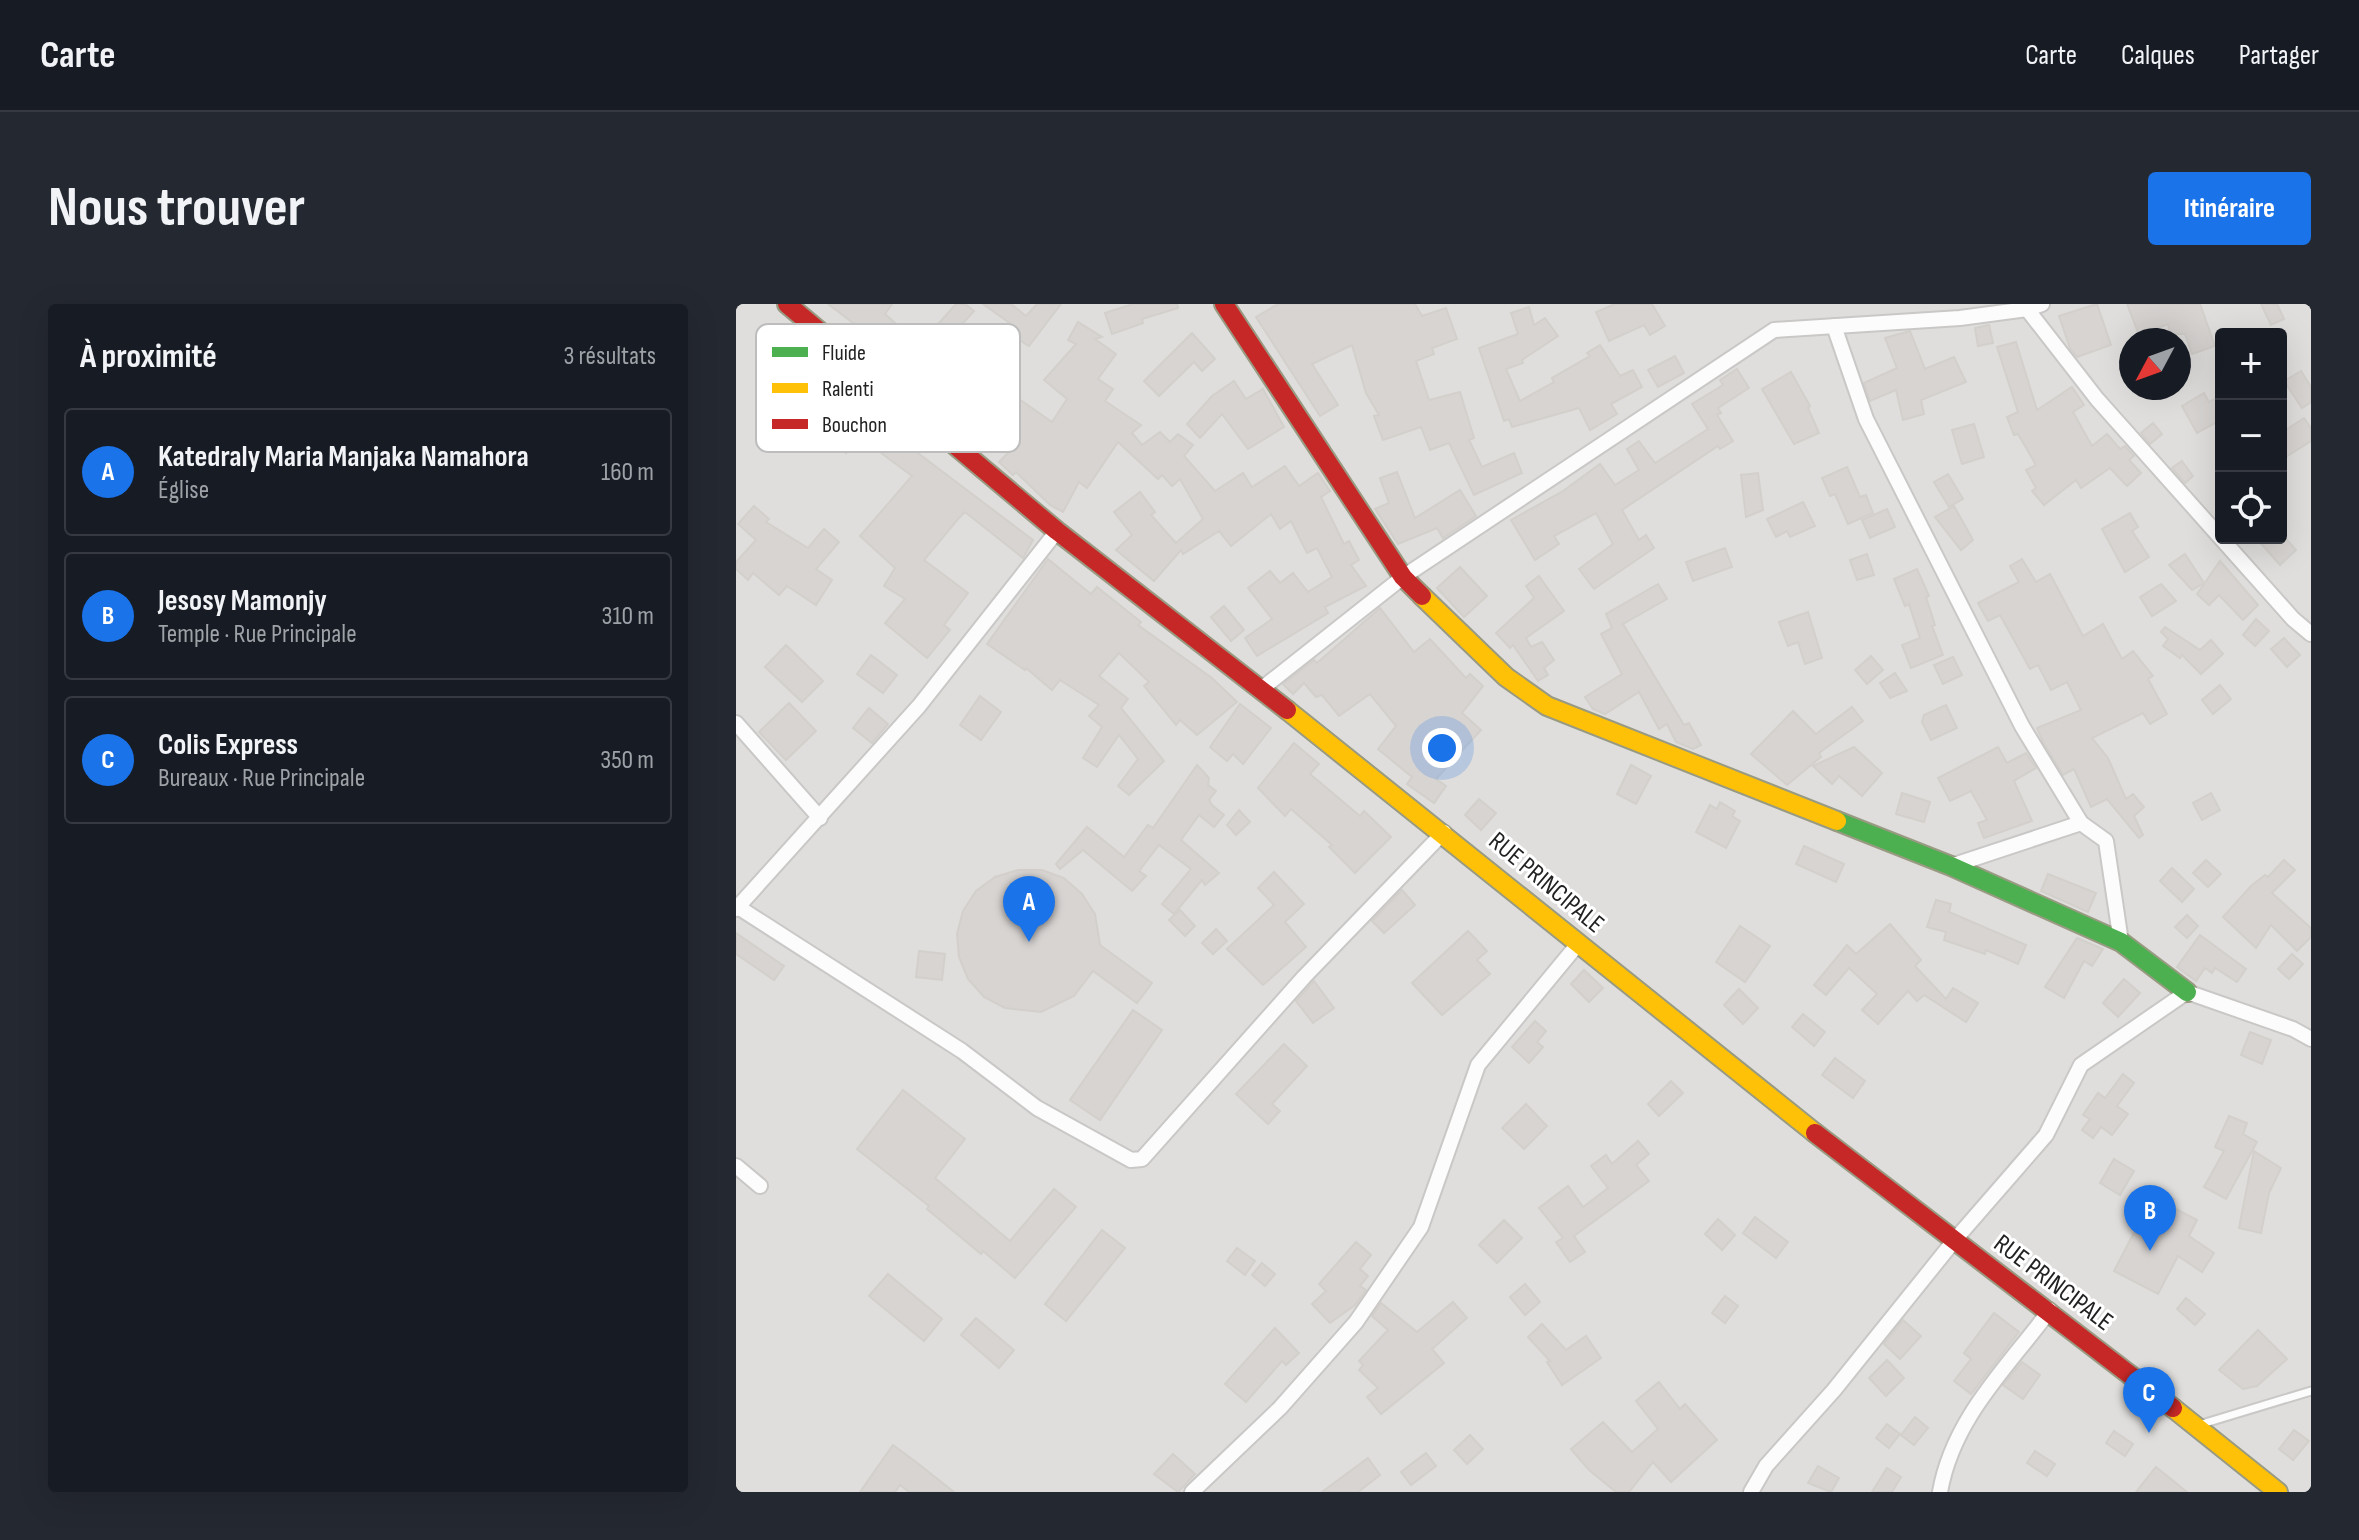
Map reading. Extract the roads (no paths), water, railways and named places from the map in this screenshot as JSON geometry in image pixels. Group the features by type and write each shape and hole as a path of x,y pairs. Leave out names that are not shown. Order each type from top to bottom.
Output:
{"main road":[{"name":"RUE PRINCIPALE","path":"787,304 811,324"},
{"path":"1224,304 1403,577 1506,677 1547,706 1951,866 2121,942 2187,992"},
{"name":"RUE PRINCIPALE","path":"963,452 1057,531 1444,832 1578,944 1953,1242 2050,1310 2278,1492"}],"street":[{"path":"1260,690 1403,577 1774,330 2034,307 2097,399 2293,619 2311,634"},
{"path":"1834,326 1872,433 2015,714 2081,823 2106,841 2121,942"},
{"path":"1057,531 919,706 737,908 962,1051 1037,1108 1131,1160 1142,1159 1304,977 1444,832"},
{"path":"736,723 820,818"},
{"path":"1951,866 2081,823"},
{"path":"1192,1492 1280,1408 1356,1322 1421,1227 1478,1065 1578,944"},
{"path":"1751,1492 1766,1466 1834,1390 1953,1242 2046,1135 2081,1065 2187,992 2293,1029 2311,1039"},
{"path":"736,1166 760,1186"},
{"path":"1940,1492 1956,1436 2009,1359 2050,1310"}],"lane":[{"path":"2195,1426 2311,1391"}],"place":[{"name":"Katedraly Maria Manjaka Namahora","path":"1029,942"},
{"name":"Jesosy Mamonjy","path":"2150,1251"},
{"name":"Colis Express","path":"2149,1433"}]}
